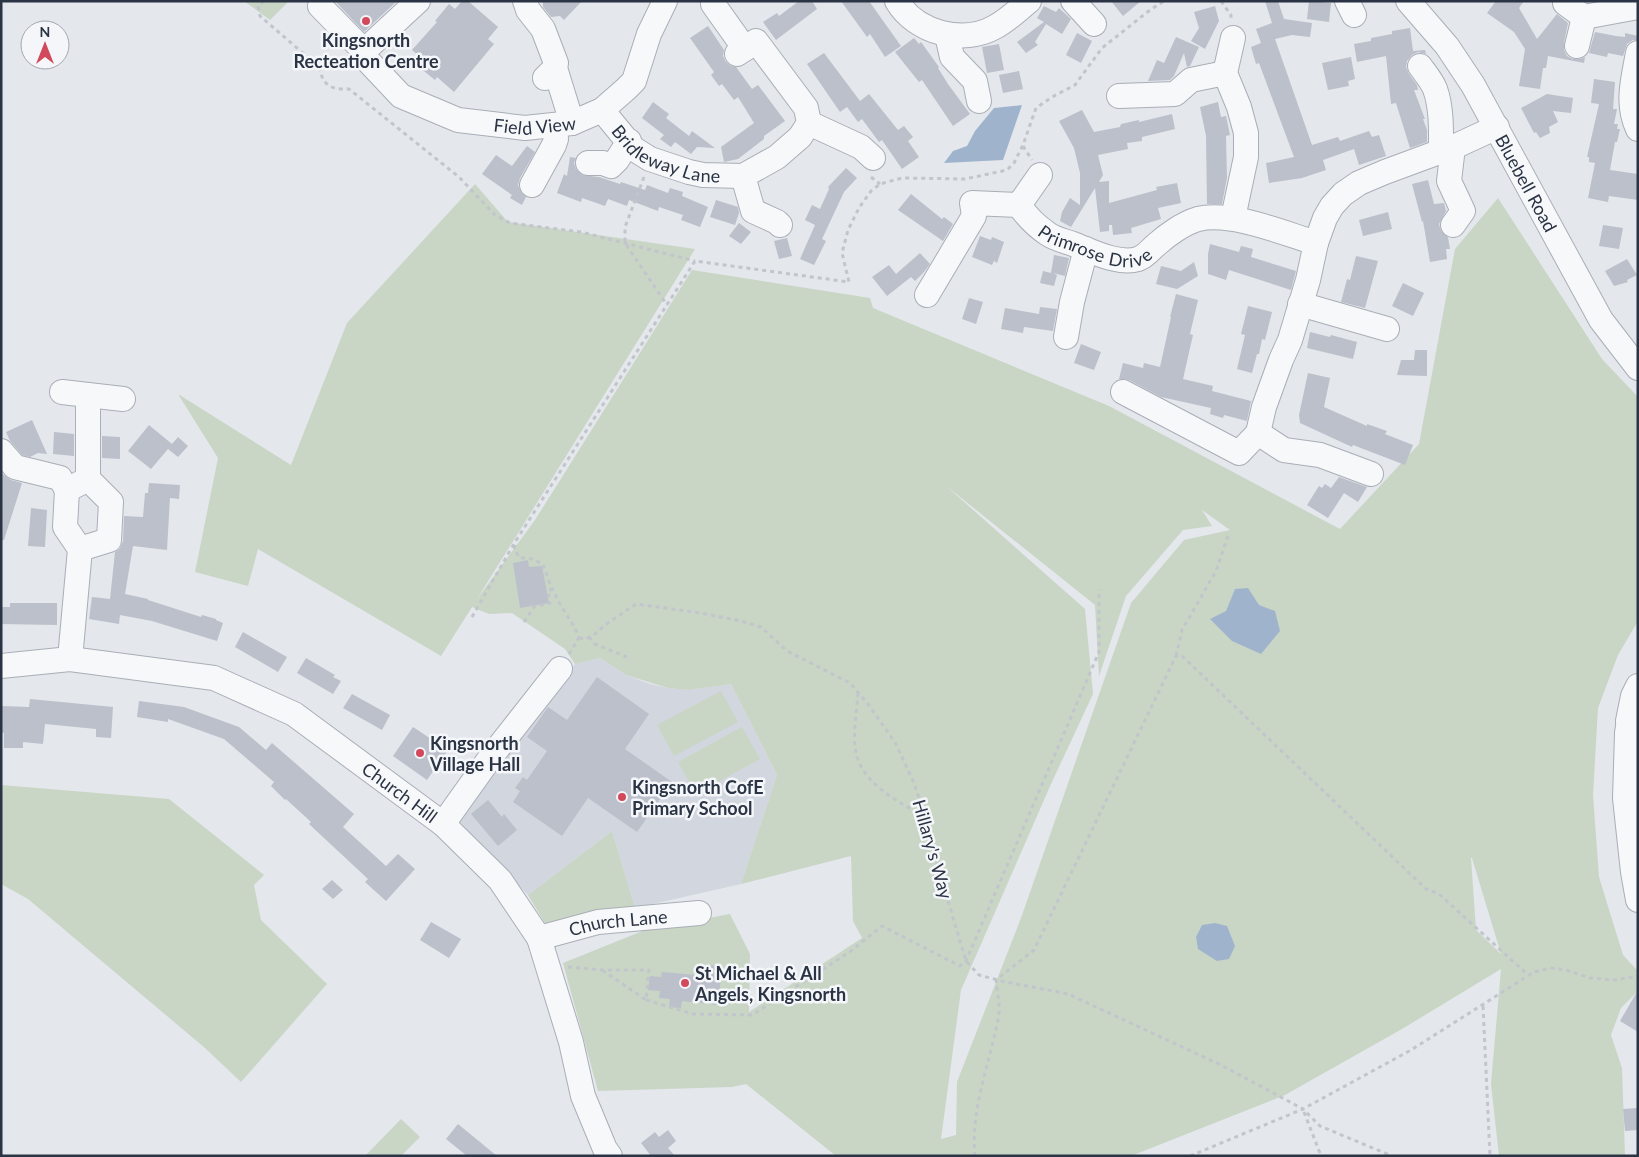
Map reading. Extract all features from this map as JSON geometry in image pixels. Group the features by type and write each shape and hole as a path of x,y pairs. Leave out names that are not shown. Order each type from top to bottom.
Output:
{"street":[{"path":"364,51 418,1"},
{"path":"525,1 528,10 543,29 556,63 550,73 563,124 532,185"},
{"name":"Field View","path":"320,6 364,51 368,61 401,96 458,120 525,128 563,124 602,110 634,81 648,34 664,1"},
{"path":"897,1 902,9 922,26 947,35 979,33 995,27 1029,1"},
{"path":"1073,1 1094,24"},
{"name":"Bluebell Road","path":"1415,3 1473,85 1601,320 1638,368"},
{"path":"1565,3 1584,17 1638,7"},
{"path":"714,4 741,51 756,41 806,108 809,123 861,148 873,158"},
{"path":"1577,46 1584,17"},
{"path":"947,35 952,57 975,80 979,101"},
{"path":"1232,218 1246,157 1246,132 1239,107 1225,73 1233,38"},
{"path":"1638,54 1631,90 1631,107 1638,129"},
{"path":"1420,66 1435,87 1447,150 1449,181 1464,211 1452,225"},
{"path":"1119,96 1175,94 1191,80 1225,73"},
{"name":"Bridleway Lane","path":"602,110 634,149 650,159 703,175 743,176 777,157 800,137 809,123"},
{"path":"1123,392 1240,453 1258,432 1264,407 1290,340 1308,280 1316,243 1325,218 1332,206 1343,194 1359,183 1376,175 1447,150 1496,127"},
{"path":"588,164 603,163 611,166 618,160 628,142"},
{"name":"Primrose Drive","path":"1019,205 1040,174"},
{"name":"Bridleway Lane","path":"743,176 753,211 780,225"},
{"name":"Primrose Drive","path":"927,295 974,216 972,203 1019,205"},
{"name":"Primrose Drive","path":"1019,205 1029,219 1050,235 1112,258 1137,259 1146,255 1157,244 1181,227 1197,219 1232,218 1316,243"},
{"path":"1066,337 1072,302 1086,249"},
{"path":"1300,304 1387,329"},
{"path":"62,392 123,399"},
{"path":"70,659 80,549 65,527 77,485 88,395"},
{"path":"1258,432 1284,450 1320,455 1371,474"},
{"path":"1,451 15,467 60,478 111,502 108,540 80,549"},
{"name":"Church Hill","path":"1,666 70,659 214,678 294,714 443,824 500,880 539,938 571,1042 583,1096 605,1149 610,1156"},
{"path":"443,824 490,758 560,669"},
{"path":"1638,686 1629,715 1627,733 1626,798 1633,872 1638,900"},
{"path":"1627,733 1629,720 1638,706"},
{"name":"Church Lane","path":"539,938 598,922 699,913"}],"path":[{"path":"264,1 258,6 260,16 319,67 321,77 328,86 338,90 349,89 459,177 495,215 510,223 581,232 695,261 849,282 842,253 848,230 859,208 871,191 880,184 902,178 964,180 1007,170 1014,163 1023,145 1036,108 1052,96 1075,85 1102,48 1164,1"},
{"path":"650,159 626,227 625,242 667,305"},
{"path":"472,617 515,542 695,261"},
{"path":"996,980 1034,950 1176,656 1182,630 1216,571 1228,536"},
{"path":"515,542 514,549 520,558 529,558 543,564 552,590 548,591 550,603 534,606 524,622"},
{"path":"602,970 646,1000 693,1014 752,1015 851,951 882,926 960,966 966,961 1099,652 1099,589"},
{"name":"Hillary's Way","path":"552,590 575,625 579,638 586,639 636,604 709,614 761,627 787,651 850,683 896,744 914,783 966,961"},
{"path":"589,637 595,644 627,657"},
{"path":"1176,656 1181,655 1426,889 1439,894 1528,975"},
{"path":"858,692 855,747 861,769 872,783 926,819"},
{"path":"966,961 979,974 996,980 1068,994 1221,1064 1303,1109 1320,1126 1392,1156"},
{"path":"548,965 602,970 649,970 646,1000"},
{"path":"1190,1156 1303,1109 1411,1050 1534,972 1550,968 1566,970 1590,978 1615,980 1638,976"},
{"path":"975,1156 978,1102 999,1012 996,980"},
{"path":"1483,1005 1490,1156"},
{"path":"1303,1109 1321,1156"}],"shaded area":[{"name":"Kingsnorth CofE Primary School","path":"600,658 626,675 650,684 668,688 689,690 731,684 777,775 741,884 635,908 612,831 528,895 491,858 458,820 575,664"}],"green space":[{"path":"244,1 289,1 270,20"},
{"path":"475,184 508,222 695,249 477,599 535,520 692,270 870,298 873,308 1109,406 1340,529 1419,444 1455,249 1498,198 1602,359 1638,397 1638,621 1618,655 1598,708 1593,795 1599,877 1623,955 1638,971 1638,991 1621,1008 1611,1035 1622,1068 1625,1156 1499,1156 1491,1084 1501,969 1402,1029 1285,1095 1131,1156 836,1156 746,1084 732,1087 598,1091 563,963 645,930 730,914 750,954 749,1012 862,938 853,921 851,856 741,884 777,775 731,684 689,690 668,688 626,675 600,658 575,664 565,649 512,613 489,614 472,607 441,656 258,549 248,586 195,572 218,458 178,394 291,465 347,323","holes":["945,485 1095,605 1099,676 1126,596 1183,530 1212,526 1202,510 1230,530 1184,540 1131,603 1021,918 957,1082 956,1135 941,1139 961,990 1051,784 1093,694 1085,609","1472,858 1501,954 1476,930"]},
{"path":"721,691 738,722 674,756 657,725"},
{"path":"742,727 760,759 696,794 678,762"},
{"path":"1,785 169,799 264,875 254,885 261,920 327,984 241,1082 205,1048 28,899 1,884"},
{"path":"612,831 635,908 549,930 528,895"},
{"path":"401,1119 420,1137 401,1156 365,1156"}],"water":[{"path":"1022,105 1003,160 944,163 953,151 967,146 975,131 994,108"},
{"path":"1248,588 1259,605 1275,611 1280,631 1261,654 1232,641 1210,619 1226,611 1235,589"},
{"path":"1215,923 1227,926 1235,946 1229,959 1217,961 1198,949 1196,937 1202,925"}],"building":[{"name":"Kingsnorth Recteation Centre","path":"335,1 397,1 364,32"},
{"path":"462,1 468,1 498,27 488,39 494,44 454,92 437,77 435,80 420,68 426,62 412,50 437,22 435,21 449,4 455,9"},
{"path":"543,1 582,1 564,20 560,16 551,17 543,7"},
{"path":"799,1 812,1 817,9 776,40 763,22 777,13 779,16"},
{"path":"841,1 869,1 901,46 885,57 870,34 867,37"},
{"path":"1111,1 1141,1 1123,16"},
{"path":"1265,1 1278,1 1284,19 1312,23 1310,37 1292,35 1275,39 1312,145 1338,137 1340,141 1369,131 1372,137 1379,135 1386,156 1359,165 1354,149 1323,160 1326,170 1302,178 1269,183 1266,163 1294,157 1259,63 1256,64 1251,47 1261,43 1256,29 1272,23"},
{"path":"1309,1 1331,3 1329,22 1307,19"},
{"path":"1496,1 1524,1 1519,8 1537,39 1557,14 1568,23 1564,43 1564,50 1567,56 1573,59 1585,57 1584,63 1548,56 1546,68 1543,68 1540,89 1519,86 1525,49 1514,32 1487,13"},
{"path":"1044,6 1056,12 1059,8 1071,19 1062,34 1046,24 1035,42 1038,45 1026,53 1017,42 1044,22 1037,18"},
{"path":"1215,6 1219,21 1205,49 1191,41 1199,28 1194,12"},
{"path":"708,26 724,50 723,56 726,62 736,67 752,89 758,85 785,121 764,136 764,139 738,159 724,162 721,147 754,123 738,97 734,100 722,84 719,86 711,75 714,72 690,38"},
{"path":"1410,28 1413,51 1425,50 1426,54 1418,52 1412,55 1407,61 1406,67 1417,85 1418,90 1414,90 1425,119 1423,119 1427,130 1427,142 1410,148 1396,103 1391,104 1386,56 1357,62 1354,44 1392,34 1392,31"},
{"path":"1595,32 1625,37 1625,33 1638,36 1638,40 1633,40 1627,44 1623,56 1608,53 1607,57 1589,53"},
{"path":"1077,33 1092,41 1081,63 1066,55"},
{"path":"1176,37 1199,47 1190,66 1187,67 1184,53 1174,76 1170,80 1148,81 1157,60 1164,63"},
{"path":"914,38 919,44 921,42 970,114 953,126 922,80 919,82 895,52"},
{"path":"999,44 1004,70 987,73 982,47"},
{"path":"824,53 860,101 869,94 898,130 904,126 913,137 908,141 919,157 902,169 882,140 879,142 862,119 858,122 847,107 840,112 807,64"},
{"path":"1351,57 1355,79 1348,81 1349,86 1328,90 1322,63"},
{"path":"1019,71 1023,89 1003,93 999,75"},
{"path":"1594,79 1615,82 1613,109 1617,109 1614,124 1618,124 1617,129 1620,129 1617,142 1615,142 1610,170 1638,174 1638,200 1609,196 1608,202 1588,198 1595,163 1589,162 1589,157 1587,157 1599,104 1591,103"},
{"path":"1547,94 1573,98 1571,113 1553,111 1558,122 1549,127 1550,133 1540,138 1536,132 1534,133 1521,108"},
{"path":"653,102 669,114 666,118 689,136 692,131 715,148 697,147 691,154 675,142 671,147 660,139 664,135 642,118"},
{"path":"1218,102 1221,117 1226,116 1230,135 1226,136 1227,178 1222,204 1207,204 1206,136 1200,107"},
{"path":"1082,110 1094,132 1120,127 1121,124 1139,120 1139,122 1172,114 1175,129 1142,137 1142,141 1127,143 1128,149 1098,155 1103,175 1099,182 1109,181 1109,203 1157,190 1156,187 1177,183 1181,203 1158,208 1161,219 1131,228 1132,233 1113,235 1112,225 1109,225 1109,231 1100,232 1095,188 1071,227 1060,221 1062,212 1070,198 1080,205 1080,173 1074,148 1059,121"},
{"path":"527,146 535,152 518,185 526,197 522,205 510,198 512,195 482,174 496,155 512,166"},
{"path":"570,157 576,158 574,163 576,169 582,175 599,177 620,184 621,182 645,190 647,185 668,193 670,188 683,192 682,196 708,207 700,227 681,220 683,215 659,207 658,211 629,200 627,206 608,199 605,206 582,198 581,202 557,193 564,174 567,176"},
{"path":"846,168 857,178 844,192 822,239 826,241 814,265 800,259 815,225 805,220 812,205 820,209 829,189 828,187"},
{"path":"1428,180 1434,204 1444,203 1446,211 1439,224 1441,231 1448,237 1450,249 1446,249 1447,259 1430,262 1423,221 1412,184"},
{"path":"911,194 942,219 944,217 953,224 943,241 898,210"},
{"path":"716,200 738,207 739,213 735,225 710,217"},
{"path":"1388,212 1392,229 1363,236 1359,220"},
{"path":"739,223 751,232 741,244 729,236"},
{"path":"1603,225 1623,228 1619,249 1599,246"},
{"path":"980,236 991,240 992,237 1004,242 997,263 994,261 992,265 972,257"},
{"path":"787,238 792,256 779,259 774,241"},
{"path":"1210,244 1239,252 1241,246 1253,249 1251,257 1296,271 1291,290 1229,270 1226,280 1208,274"},
{"path":"920,253 930,264 924,272 915,281 911,277 887,296 872,277 889,265 896,274"},
{"path":"1054,255 1069,258 1065,276 1053,273 1057,275 1054,286 1040,283 1043,271 1051,273"},
{"path":"1356,256 1378,261 1365,308 1341,302 1347,279 1350,280"},
{"path":"1627,259 1637,275 1627,280 1628,282 1614,286 1605,271"},
{"path":"1194,262 1198,276 1177,289 1156,284 1161,266 1181,271"},
{"path":"1403,283 1424,293 1413,316 1392,306"},
{"path":"1176,294 1198,300 1190,334 1193,335 1183,379 1213,386 1212,391 1251,401 1247,421 1224,415 1223,418 1210,414 1211,408 1161,397 1129,380 1119,379 1123,363 1143,368 1144,363 1160,367"},
{"path":"969,298 983,302 976,324 962,319"},
{"path":"1248,306 1272,312 1265,340 1262,339 1252,373 1237,369 1245,335 1241,334"},
{"path":"1040,307 1057,309 1053,331 1024,327 1023,333 1001,329 1005,308 1039,314"},
{"path":"1310,332 1357,342 1353,359 1307,348"},
{"path":"1081,344 1101,352 1094,370 1074,363"},
{"path":"1415,350 1427,350 1427,376 1397,375 1401,360 1414,360"},
{"path":"1308,373 1330,378 1324,407 1367,426 1367,424 1387,431 1385,434 1413,445 1405,465 1353,445 1352,447 1300,423 1299,415"},
{"path":"32,420 47,454 38,453 30,457 22,455 10,441 6,432"},
{"path":"149,425 172,444 178,437 188,446 178,457 168,449 151,469 128,451"},
{"path":"54,432 74,434 74,456 53,454"},
{"path":"102,436 120,437 120,459 102,458"},
{"path":"1,473 11,480 22,483 4,540 1,540"},
{"path":"1339,477 1367,487 1358,502 1344,493 1328,518 1307,505 1319,486 1322,488 1325,484 1331,488"},
{"path":"149,483 180,485 179,499 170,498 167,550 133,546 125,594 148,599 201,617 202,615 216,619 223,623 217,641 152,621 120,615 119,624 89,619 92,597 110,599 115,552 120,548 123,541 124,516 143,517 145,493 148,493"},
{"path":"31,508 47,510 45,547 28,546"},
{"path":"528,560 529,567 542,566 549,603 520,608 513,563"},
{"path":"10,603 57,603 57,625 1,624 1,607 10,607"},
{"path":"243,632 287,657 278,672 235,647"},
{"path":"306,658 335,675 333,677 341,681 333,694 297,673"},
{"path":"597,677 649,714 625,749 672,782 637,832 588,798 562,836 513,802 520,791 515,788 523,777 527,780 547,751 527,737 548,707 567,720"},
{"path":"352,694 390,715 382,730 343,708"},
{"path":"30,699 113,707 111,738 96,737 96,729 45,724 43,744 23,742 23,748 4,748 4,733 1,732 1,706 29,707"},
{"path":"139,701 184,707 239,727 266,750 272,743 354,814 343,827 386,866 398,854 415,869 386,901 365,882 368,879 309,824 311,822 271,786 274,782 224,739 168,719 168,722 137,717"},
{"name":"Kingsnorth Village Hall","path":"413,727 448,750 427,780 393,756"},
{"path":"488,800 502,817 504,814 517,830 498,846 471,814"},
{"path":"332,880 343,890 333,899 322,889"},
{"path":"431,922 461,939 449,958 420,940"},
{"name":"St Michael & All Angels, Kingsnorth","path":"697,964 722,966 718,1005 682,1001 681,1008 669,1007 670,999 659,998 660,991 648,990 650,976 661,977 662,972 696,975"},
{"path":"1638,990 1638,1032 1620,1021"},
{"path":"1638,1108 1638,1130 1625,1131 1623,1109"},
{"path":"458,1124 497,1156 467,1156 446,1139"},
{"path":"668,1130 676,1141 668,1148 675,1156 651,1156 641,1143 655,1132 659,1137"}],"place":[{"name":"Kingsnorth Recteation Centre","path":"366,21"},
{"name":"Kingsnorth Village Hall","path":"420,753"},
{"name":"Kingsnorth CofE Primary School","path":"622,797"},
{"name":"St Michael & All Angels, Kingsnorth","path":"685,983"}]}
